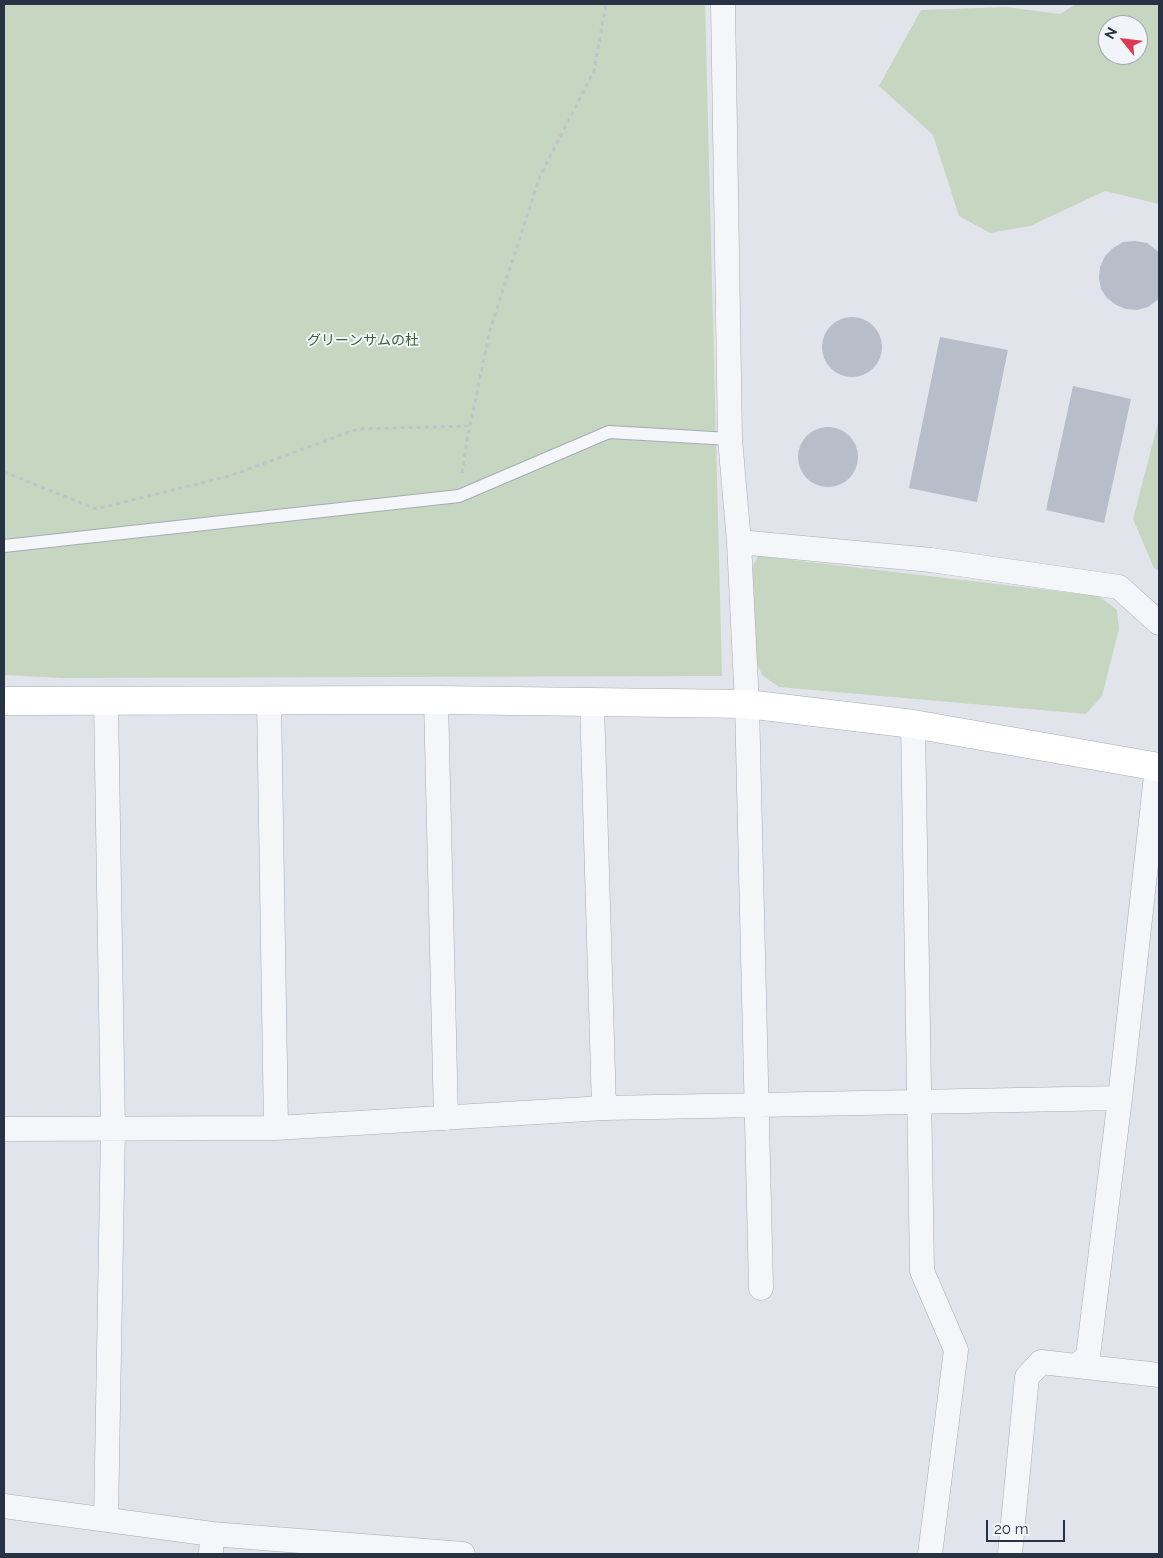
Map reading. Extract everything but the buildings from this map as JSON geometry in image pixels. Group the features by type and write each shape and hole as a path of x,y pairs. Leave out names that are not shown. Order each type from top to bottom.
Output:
{"street":[{"path":"722,4 730,439 739,542 747,704 761,1288"},
{"path":"739,542 932,560 1119,587 1159,623"},
{"path":"436,700 446,1118"},
{"path":"4,702 436,700 747,704 913,724 1158,767 1088,1356 1077,1366"},
{"path":"269,701 276,1128"},
{"path":"106,702 113,1128 106,1519"},
{"path":"592,703 604,1108"},
{"path":"913,724 922,1271 956,1350 930,1554"},
{"path":"4,1129 276,1128 604,1108 1120,1098"},
{"path":"1010,1554 1027,1377 1041,1362 1159,1375"},
{"path":"4,1506 106,1519 212,1544 463,1554"}],"lane":[{"path":"4,546 459,496 609,432 730,439"}],"path":[{"path":"459,496 470,426 490,330 540,176 594,71 606,4"},
{"path":"4,472 96,509 229,476 358,430 470,426"}],"green space":[{"name":"グリーンサムの杜","path":"4,4 705,4 722,676 63,678 4,675"},
{"path":"1076,4 1159,4 1159,204 1105,191 1030,226 990,233 959,216 933,135 879,86 921,10 1006,7 1060,14"},
{"path":"1159,419 1159,571 1154,568 1133,519"},
{"path":"758,556 1099,596 1117,610 1119,629 1102,696 1086,714 779,687 762,675 756,661 751,570"}]}
